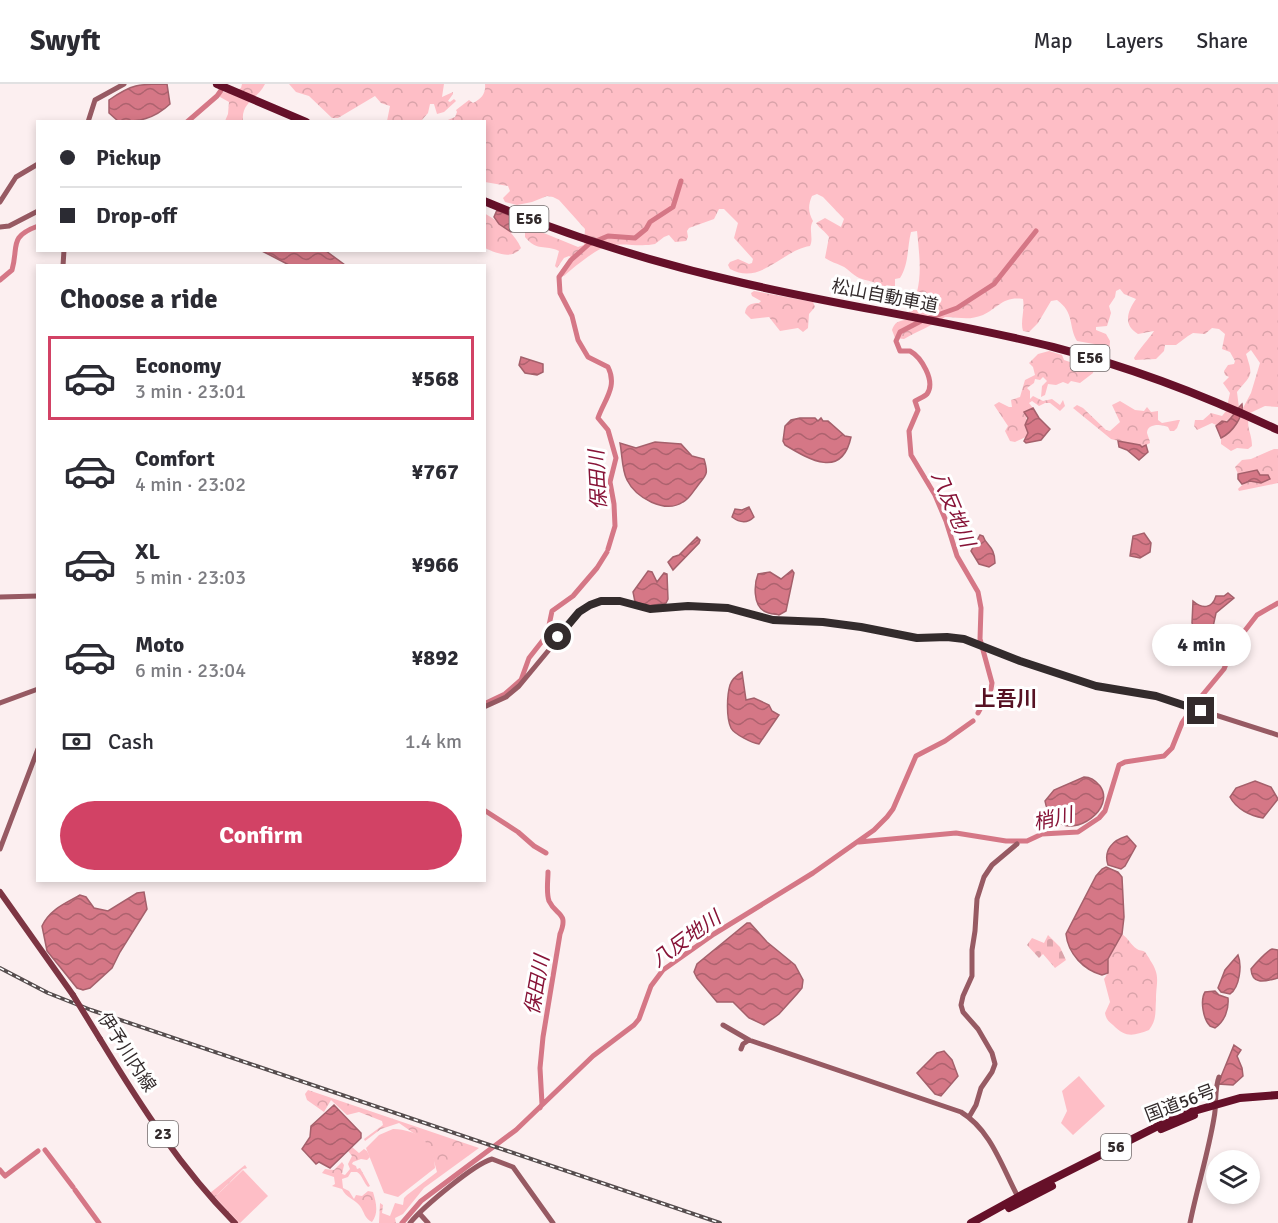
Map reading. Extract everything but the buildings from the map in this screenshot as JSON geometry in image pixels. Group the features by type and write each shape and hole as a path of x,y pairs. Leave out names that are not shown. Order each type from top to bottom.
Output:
{"highway":[{"path":"217,84 302,120"},
{"name":"松山自動車道","path":"486,202 634,255 742,283 951,323 1087,357 1163,382 1278,430"},
{"name":"国道56号","path":"971,1223 1192,1116 1240,1098 1278,1095"},
{"name":"国道56号","path":"1216,1107 1278,1100"},
{"name":"国道56号","path":"980,1223 1020,1199"}],"main road":[{"name":"伊予川内線","path":"0,892 73,995 124,1078 192,1176 235,1223"}],"street":[{"path":"89,120 95,100 124,84"},
{"path":"0,202 16,177 36,165"},
{"path":"0,227 9,226 36,212"},
{"path":"0,597 36,596"},
{"path":"486,706 498,702 515,689 582,609 597,602 615,600 650,609 688,606 728,608 773,620 823,622 917,638 957,638 1096,686 1156,696 1278,735"},
{"path":"0,703 36,690"},
{"path":"0,849 36,754"},
{"path":"969,1117 978,1100 981,1088 995,1064 992,1053 974,1023 963,1012 961,1005 972,976 977,899 984,877 992,865 1017,844"},
{"path":"723,1025 749,1040 961,1112 986,1134 1020,1199"},
{"path":"741,1049 743,1044 749,1040"},
{"path":"1190,1223 1216,1107 1216,1086 1219,1077"},
{"path":"410,1223 432,1200 481,1164 492,1159 513,1167 553,1223"},
{"path":"418,1213 428,1223"}],"green space":[{"path":"242,84 265,84 244,109 243,120 225,120 229,102 219,95 241,88"},
{"path":"289,84 444,84 442,97 453,92 448,101 454,99 456,101 444,112 437,114 434,104 430,104 428,113 422,120 387,120 390,106 381,103 375,96 338,118 332,118 309,96 296,92"},
{"path":"485,84 1278,84 1278,407 1265,406 1250,413 1248,426 1252,446 1248,449 1237,448 1231,451 1221,444 1221,439 1241,418 1243,408 1251,393 1260,363 1251,350 1246,354 1250,375 1237,392 1239,408 1231,418 1218,426 1212,423 1197,430 1194,426 1195,420 1203,420 1211,413 1222,416 1226,411 1230,393 1223,383 1229,377 1224,371 1235,361 1230,352 1222,349 1225,334 1219,329 1212,328 1205,334 1193,333 1176,345 1165,345 1164,351 1156,359 1135,360 1134,358 1154,331 1138,334 1130,327 1129,313 1136,299 1124,294 1120,289 1116,291 1109,306 1111,313 1107,326 1096,327 1096,330 1106,334 1110,341 1109,354 1094,344 1077,341 1069,315 1057,300 1051,301 1038,323 1029,332 1023,331 1022,327 1023,299 1010,299 978,317 945,317 904,339 895,338 893,327 898,322 908,319 919,284 917,231 911,232 905,267 900,278 895,279 895,291 901,307 892,308 877,284 859,278 845,267 825,258 829,237 816,223 825,218 841,227 844,219 823,197 817,194 812,196 809,205 813,221 810,246 762,270 741,273 730,269 728,265 730,262 738,259 749,264 753,259 734,238 738,223 724,209 719,209 714,219 689,228 686,241 675,242 669,235 655,244 611,245 593,253 564,276 561,275 561,270 571,257 564,258 557,268 555,266 559,251 533,245 525,237 525,232 534,229 578,247 584,245 585,229 559,200 553,197 547,196 517,205 505,202 503,198 510,191 508,186 486,182 486,120 448,120 455,117 456,110 469,100 473,103 479,100"},
{"path":"486,214 510,232 521,248 509,255 486,248"},
{"path":"754,291 813,302 815,307 809,314 808,328 803,332 798,328 780,331 769,317 751,319 745,313 746,308 761,301 752,296 751,293"},
{"path":"1049,351 1062,355 1064,360 1085,367 1089,364 1094,368 1093,373 1080,383 1071,381 1068,384 1063,382 1056,385 1048,384 1045,395 1041,397 1042,386 1047,381 1043,377 1040,380 1035,379 1034,383 1027,388 1030,391 1030,399 1033,396 1043,401 1052,399 1060,405 1063,400 1065,406 1060,411 1050,403 1039,406 1032,401 1029,403 1033,408 1026,415 1028,436 1015,442 1010,441 1005,431 1008,426 994,405 999,402 1012,407 1011,400 1020,397 1025,380 1035,375 1029,363 1038,354"},
{"path":"1120,401 1135,410 1144,411 1147,407 1151,412 1158,411 1158,420 1162,423 1180,420 1177,428 1170,431 1165,426 1149,427 1147,433 1150,443 1142,447 1111,439 1073,408 1077,405 1083,408 1106,430 1110,431 1120,422 1112,405"},
{"path":"1278,449 1278,483 1239,491 1238,489 1246,483 1261,483 1260,475 1253,472 1238,474 1235,467 1242,460 1251,459"},
{"path":"1122,934 1137,949 1145,952 1157,975 1153,1023 1149,1030 1134,1034 1126,1034 1118,1029 1108,1020 1105,1013 1110,1002 1104,979 1108,973 1108,959"},
{"path":"1048,935 1060,947 1066,960 1055,968 1043,954 1039,958 1027,945 1032,938 1044,943"},
{"path":"1079,1076 1105,1106 1073,1135 1061,1123 1067,1111 1062,1091"},
{"path":"308,1090 479,1148 424,1188 403,1214 395,1218 396,1223 379,1223 380,1203 383,1205 382,1213 390,1216 395,1203 403,1205 407,1195 437,1172 432,1154 425,1141 399,1123 381,1129 365,1141 364,1139 383,1125 382,1121 359,1112 347,1115 331,1100 324,1112 307,1100 305,1094"},
{"path":"393,1129 410,1132 423,1139 432,1151 435,1168 398,1197 384,1193 366,1148 379,1135"},
{"path":"352,1147 359,1153 364,1149 370,1157 352,1164 357,1169 360,1168 370,1186 368,1187 357,1172 351,1172 348,1177 342,1179 343,1188 349,1191 354,1199 356,1195 362,1196 368,1191 373,1192 376,1211 372,1222 342,1189 332,1186 335,1184 334,1177 322,1173 325,1169 334,1170 342,1162 344,1165 342,1174 345,1175 350,1169 348,1164 352,1156 348,1151"},
{"path":"245,1165 247,1168 243,1169 215,1197 240,1223 238,1223 210,1193"},
{"path":"243,1170 268,1196 240,1223 215,1197"}],"water":[{"path":"167,84 170,104 152,116 139,120 117,120 109,113 109,100 130,88"},
{"path":"497,210 520,220 522,228 511,232 499,224 494,217"},
{"path":"264,252 327,252 344,264 287,264"},
{"path":"521,357 543,364 543,372 537,375 525,373 519,365"},
{"path":"1242,404 1237,423 1221,438 1216,426 1222,421 1227,422"},
{"path":"1033,408 1050,429 1041,440 1026,443 1024,441 1028,433 1025,425 1028,418 1024,412"},
{"path":"815,418 818,421 821,418 823,421 828,421 845,436 851,437 847,450 833,462 824,462 814,460 785,445 783,441 785,426 791,420"},
{"path":"1118,441 1142,447 1146,445 1148,452 1139,460 1127,450 1119,447"},
{"path":"655,442 681,444 692,456 704,459 706,472 704,477 687,499 676,505 660,505 644,498 631,487 625,476 620,443 636,448"},
{"path":"1257,470 1260,475 1268,475 1270,479 1261,483 1250,481 1242,484 1238,479 1238,474"},
{"path":"749,507 754,517 749,521 738,521 732,517 735,509 742,510"},
{"path":"1144,533 1151,543 1150,552 1140,558 1130,556 1133,536"},
{"path":"980,535 994,553 995,563 989,567 979,564 971,551"},
{"path":"697,537 700,540 699,543 673,570 668,562 679,555"},
{"path":"792,570 794,573 786,611 779,615 760,608 755,589 758,574 770,572 781,579"},
{"path":"648,571 652,572 657,582 664,573 667,574 668,599 666,603 649,606 635,602 633,592"},
{"path":"1228,593 1234,598 1216,613 1211,636 1206,639 1197,636 1192,623 1193,601 1206,606 1212,603 1216,596 1224,596"},
{"path":"742,672 746,700 754,698 769,705 772,711 779,715 759,744 736,733 729,723 727,706 730,685"},
{"path":"1084,777 1100,786 1103,803 1091,818 1083,823 1074,826 1057,821 1045,801 1054,790"},
{"path":"1255,781 1271,787 1278,799 1263,818 1244,811 1230,797 1236,788"},
{"path":"1127,836 1136,846 1125,866 1121,869 1108,865 1107,855 1110,846"},
{"path":"1106,867 1118,872 1122,877 1124,917 1122,934 1108,959 1108,973 1102,975 1095,973 1078,960 1070,948 1066,934 1096,876"},
{"path":"144,892 147,909 112,968 90,988 83,990 77,988 47,951 42,926 45,920 59,907 80,895 86,897 94,908 108,911 137,893"},
{"path":"747,923 750,923 767,942 795,965 803,980 802,988 797,994 779,1014 764,1025 749,1018 733,1002 717,1002 694,972 697,964"},
{"path":"1272,949 1278,950 1278,978 1257,980 1251,969"},
{"path":"1238,955 1240,970 1236,986 1230,994 1221,992 1218,988 1225,970"},
{"path":"1215,991 1228,998 1228,1002 1224,1018 1215,1028 1210,1026 1204,1014 1203,995 1205,992"},
{"path":"1234,1045 1241,1050 1237,1056 1243,1076 1233,1085 1218,1084"},
{"path":"944,1051 952,1060 958,1076 941,1096 935,1094 917,1073 937,1053"},
{"path":"334,1105 361,1133 361,1138 330,1168 319,1162 316,1164 302,1149 310,1137 311,1126"}],"waterway":[{"path":"189,120 217,96 222,89 221,86"},
{"name":"保田川","path":"608,549 615,526 610,482 616,458 608,430 598,418 611,387 611,374 608,367 588,357 578,340 572,316 560,293 559,277 571,260 589,244 608,236 635,238 646,229 650,222 673,207 681,181"},
{"path":"0,280 12,270 18,238 36,227"},
{"name":"八反地川","path":"978,713 992,683 980,639 981,608 978,592 957,556 935,495 911,455 909,431 918,410 915,401 927,394 930,383 919,358 910,351 900,351 896,341 900,332 921,321 957,308 994,284 1036,231"},
{"name":"保田川","path":"486,703 505,694 521,680 529,658 547,635 552,611 573,596 597,568 607,552"},
{"name":"梢川","path":"859,842 956,833 1006,841 1027,841 1042,834 1078,832 1099,818 1105,811 1119,765 1164,756 1172,748 1182,723 1224,669 1233,646 1257,615 1278,603"},
{"name":"八反地川","path":"402,1223 421,1201 516,1130 593,1056 634,1025 639,1019 651,986 663,970 714,934 813,873 874,830 893,809 916,756 945,741 973,721"},
{"name":"保田川","path":"486,811 546,853"},
{"name":"保田川","path":"540,1108 542,1104 540,1068 543,1037 563,922 549,901 548,872"},
{"path":"45,1150 73,1187"},
{"path":"0,1170 5,1176 38,1151"},
{"path":"75,1190 99,1223"}],"railway":[{"path":"0,968 48,993 91,1010 720,1223"}],"district":[{"name":"上吾川","path":"1006,699"}],"route":[{"path":"558,637 579,612 601,601 620,601 650,609 669,606 728,608 773,620 823,622 877,629 917,638 964,639 1020,661 1096,686 1156,696 1201,711"}]}
